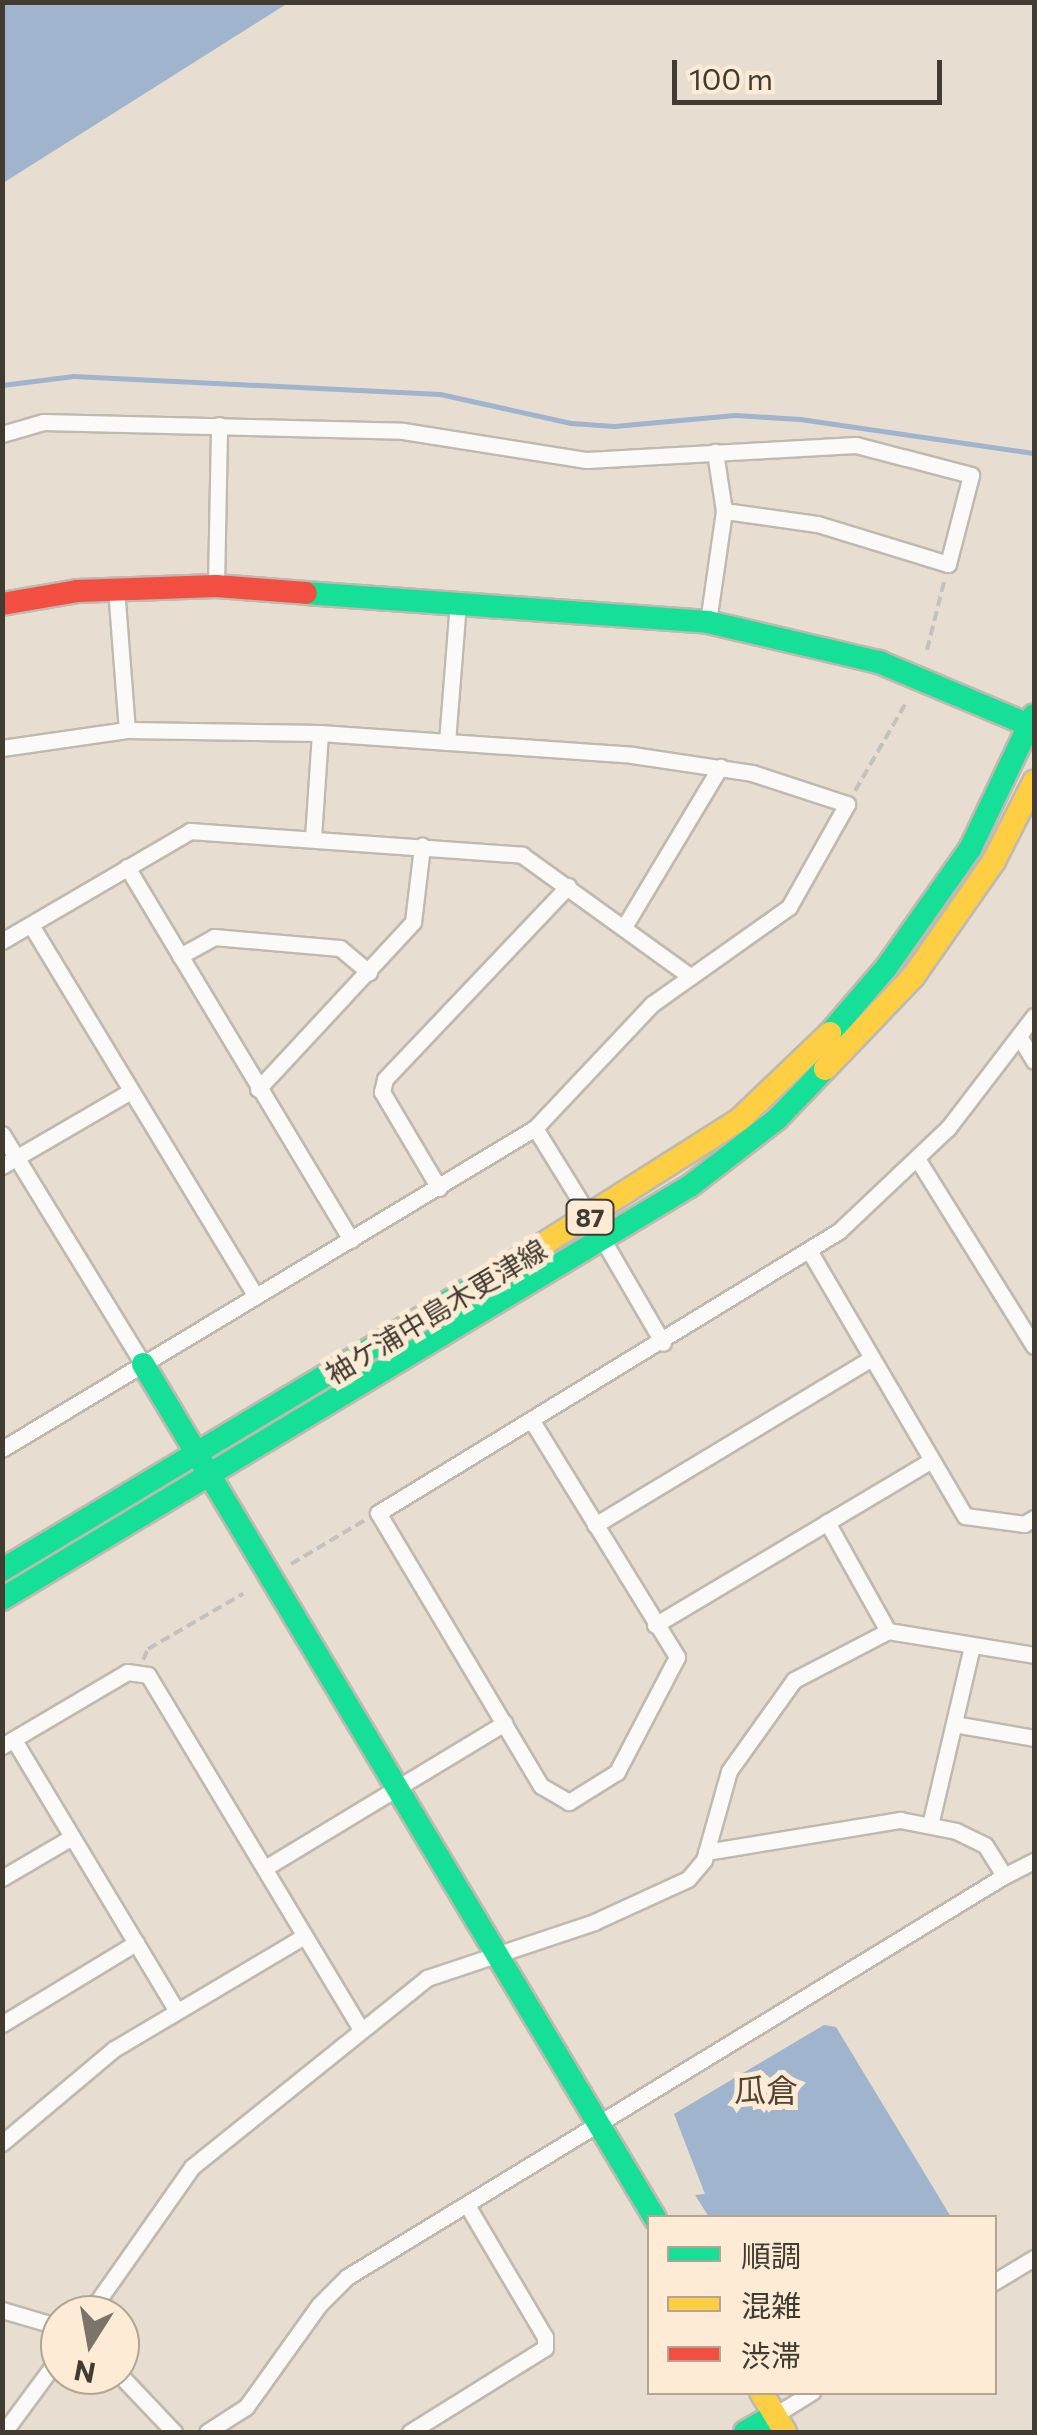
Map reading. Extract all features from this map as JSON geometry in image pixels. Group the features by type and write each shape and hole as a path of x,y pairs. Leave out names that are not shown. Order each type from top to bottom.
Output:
{"main road":[{"path":"2,604 116,588 216,586 708,622 879,662 1033,723"},
{"name":"袖ケ浦中島木更津線","path":"2,1600 738,1120 850,1012 970,849 1033,723"},
{"name":"袖ケ浦中島木更津線","path":"2,1570 203,1466 603,1240 690,1186 777,1119 913,977 994,861 1034,782"},
{"path":"143,1364 653,2215"},
{"path":"745,2432 780,2424 763,2395"}],"street":[{"path":"2,434 43,422 403,431 587,460 856,445 971,475 948,564 816,524 724,510"},
{"path":"216,586 219,426"},
{"path":"708,622 724,510 716,452"},
{"path":"116,588 127,730"},
{"path":"448,742 458,602"},
{"path":"2,748 127,730 320,733 720,767 847,804 789,907 652,1004 535,1128 143,1364 5,1441"},
{"path":"313,838 320,733"},
{"path":"624,926 720,767"},
{"path":"2,940 190,831 522,856 692,977"},
{"path":"258,1089 413,922 422,846"},
{"path":"127,867 350,1240"},
{"path":"438,1188 382,1092 384,1079 568,886"},
{"path":"31,925 256,1296"},
{"path":"180,956 214,937 250,940 340,948 369,972"},
{"path":"532,1421 677,1657 617,1772 569,1802 551,1797 378,1512 810,1252 918,1160 1034,1016"},
{"path":"1019,1036 1034,1061"},
{"path":"10,1162 130,1092"},
{"path":"535,1128 590,1217"},
{"path":"2,1134 10,1162 143,1364"},
{"path":"918,1160 1034,1346"},
{"path":"603,1240 663,1343"},
{"path":"810,1252 965,1516 1024,1524 1034,1518"},
{"path":"595,1525 872,1358"},
{"path":"655,1624 932,1460"},
{"path":"827,1522 888,1631"},
{"path":"102,2295 192,2167 428,1978 647,1901 688,1878 706,1852 728,1771 794,1680 888,1631 1034,1654"},
{"path":"930,1825 972,1646"},
{"path":"177,2011 72,1837 8,1743 139,1669 361,2029"},
{"path":"265,1868 504,1723"},
{"path":"954,1724 1034,1738"},
{"path":"706,1852 872,1821 930,1825 985,1845 1004,1876"},
{"path":"2,1878 72,1837"},
{"path":"207,2432 246,2408 319,2305 347,2277 1034,1861"},
{"path":"2,2143 114,2049 304,1936"},
{"path":"2,2024 136,1943"},
{"path":"418,2430 545,2348 545,2336 467,2205"},
{"path":"997,2280 1034,2258"},
{"path":"2,2310 40,2322"},
{"path":"4,2432 40,2383"},
{"path":"139,2395 174,2432"},
{"path":"780,2424 809,2395"}],"path":[{"path":"927,650 948,564"},
{"path":"847,804 906,700"},
{"path":"290,1564 378,1512"},
{"path":"139,1669 148,1649 243,1594"}],"water":[{"path":"3,2 288,2 288,3 3,183"},
{"path":"824,2025 836,2027 950,2215 708,2215 695,2195 705,2194 674,2114"}],"waterway":[{"path":"2,385 73,376 440,394 571,423 614,426 735,415 800,419 1034,453"}],"traffic: fast":[{"path":"306,593 708,622 879,662 1034,727"},
{"path":"830,1033 886,968 970,849 1034,715"},
{"path":"2,1599 690,1186 777,1119 825,1069"},
{"path":"2,1570 526,1255"},
{"path":"143,1364 653,2215"},
{"path":"745,2432 775,2415"}],"traffic: slow":[{"path":"825,1069 913,977 994,861 1034,782"},
{"path":"526,1255 739,1120 830,1033"},
{"path":"763,2395 785,2432"}],"traffic: jam":[{"path":"2,604 77,591 216,586 306,593"}],"district":[{"name":"瓜倉","path":"766,2089"}]}
